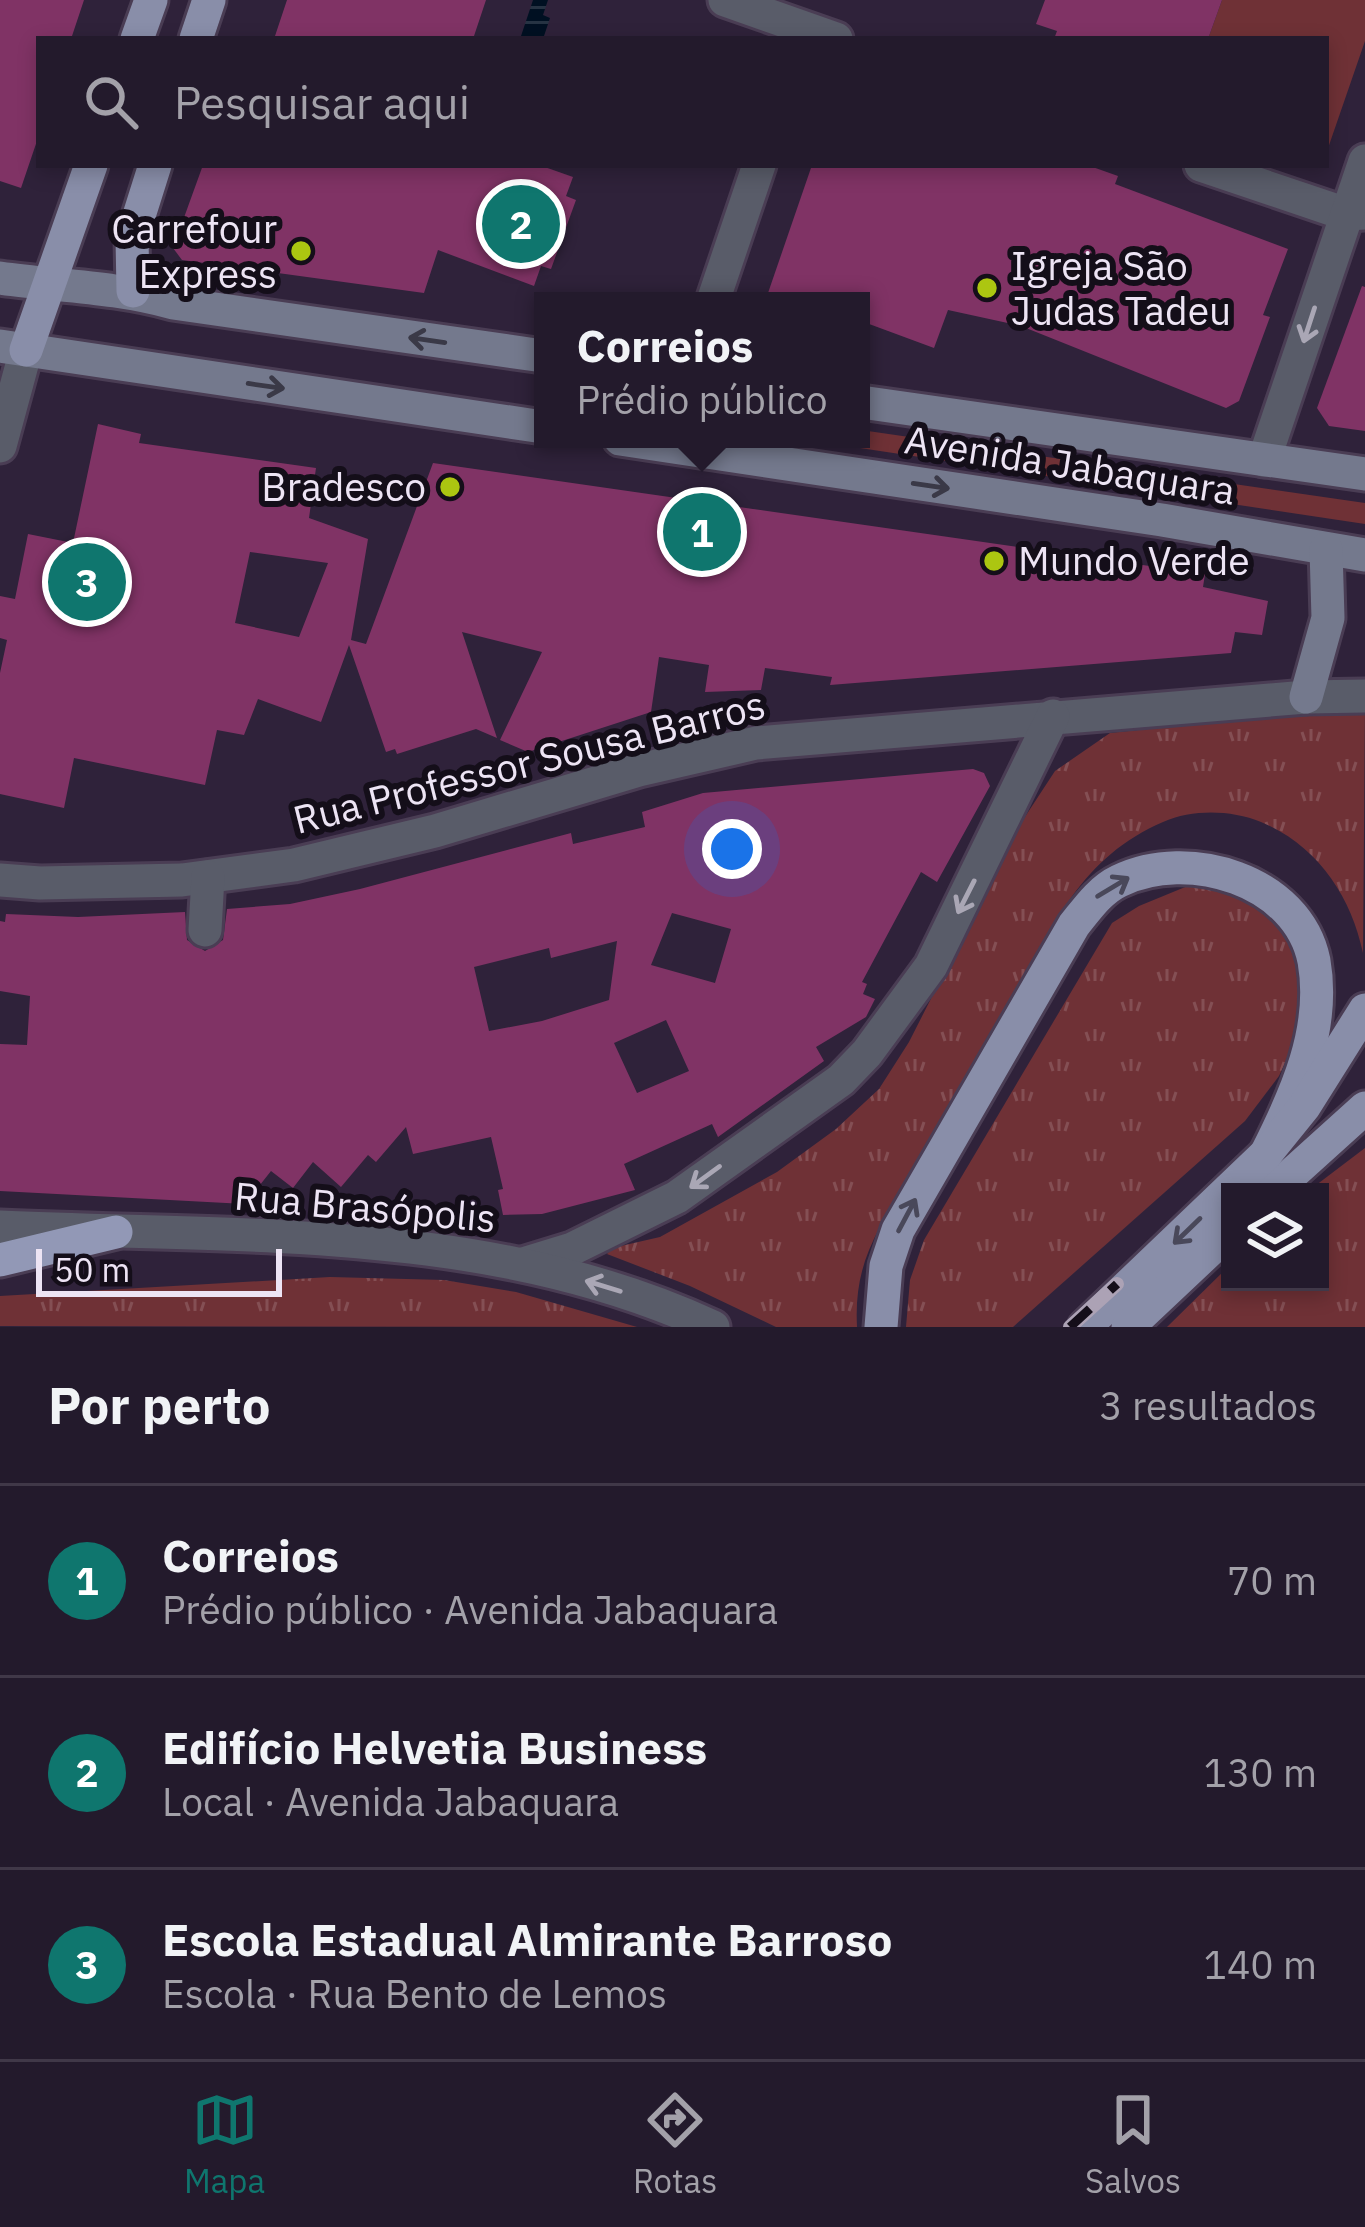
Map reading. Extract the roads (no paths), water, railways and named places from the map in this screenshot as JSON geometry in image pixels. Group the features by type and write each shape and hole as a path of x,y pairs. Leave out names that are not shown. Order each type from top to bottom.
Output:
{"highway":[{"path":"0,1260 116,1232"}],"main road":[{"path":"138,36 151,0"},
{"path":"197,36 209,0"},
{"path":"91,168 50,285 13,348 534,426"},
{"path":"133,292 132,238 154,168"},
{"path":"0,278 133,292 172,303 534,355"},
{"name":"Avenida Jabaquara","path":"870,403 1365,474"},
{"name":"Avenida Jabaquara","path":"678,448 1365,555"},
{"path":"1306,697 1328,618 1326,549"},
{"path":"880,1327 886,1266 898,1230 1074,926 1093,901 1117,882 1150,870 1187,868 1220,874 1259,886 1292,915 1313,956 1318,993 1300,1078 1266,1154"},
{"path":"1131,1310 1304,1107 1365,1010"},
{"path":"1282,1183 1365,1108"},
{"path":"1319,1148 1365,1134"},
{"path":"1085,1327 1131,1310 1221,1238"}],"street":[{"path":"725,0 814,27"},
{"path":"1264,460 1356,213 1365,161"},
{"path":"716,292 758,168"},
{"path":"1211,168 1356,213"},
{"path":"0,446 13,348"},
{"name":"Rua Professor Sousa Barros","path":"0,880 112,883 294,866 639,770 756,743 1053,716 1365,696"},
{"path":"523,1264 572,1249 677,1197 841,1080 867,1053 931,966 1053,716"},
{"path":"205,930 208,877"},
{"name":"Rua Brasópolis","path":"0,1227 328,1239 456,1250 523,1264 667,1306 712,1327"}],"water":[{"path":"533,0 548,0 543,15 550,18 544,36 521,36"}],"railway":[{"path":"1070,1327 1117,1284"}],"place":[{"name":"Edifício Helvetia Business","path":"521,224"},
{"name":"Carrefour Express","path":"301,251"},
{"name":"Igreja São Judas Tadeu","path":"987,288"},
{"name":"Bradesco","path":"450,487"},
{"name":"Correios","path":"702,532"},
{"name":"Mundo Verde","path":"994,561"},
{"name":"Escola Estadual Almirante Barroso","path":"87,582"}]}
